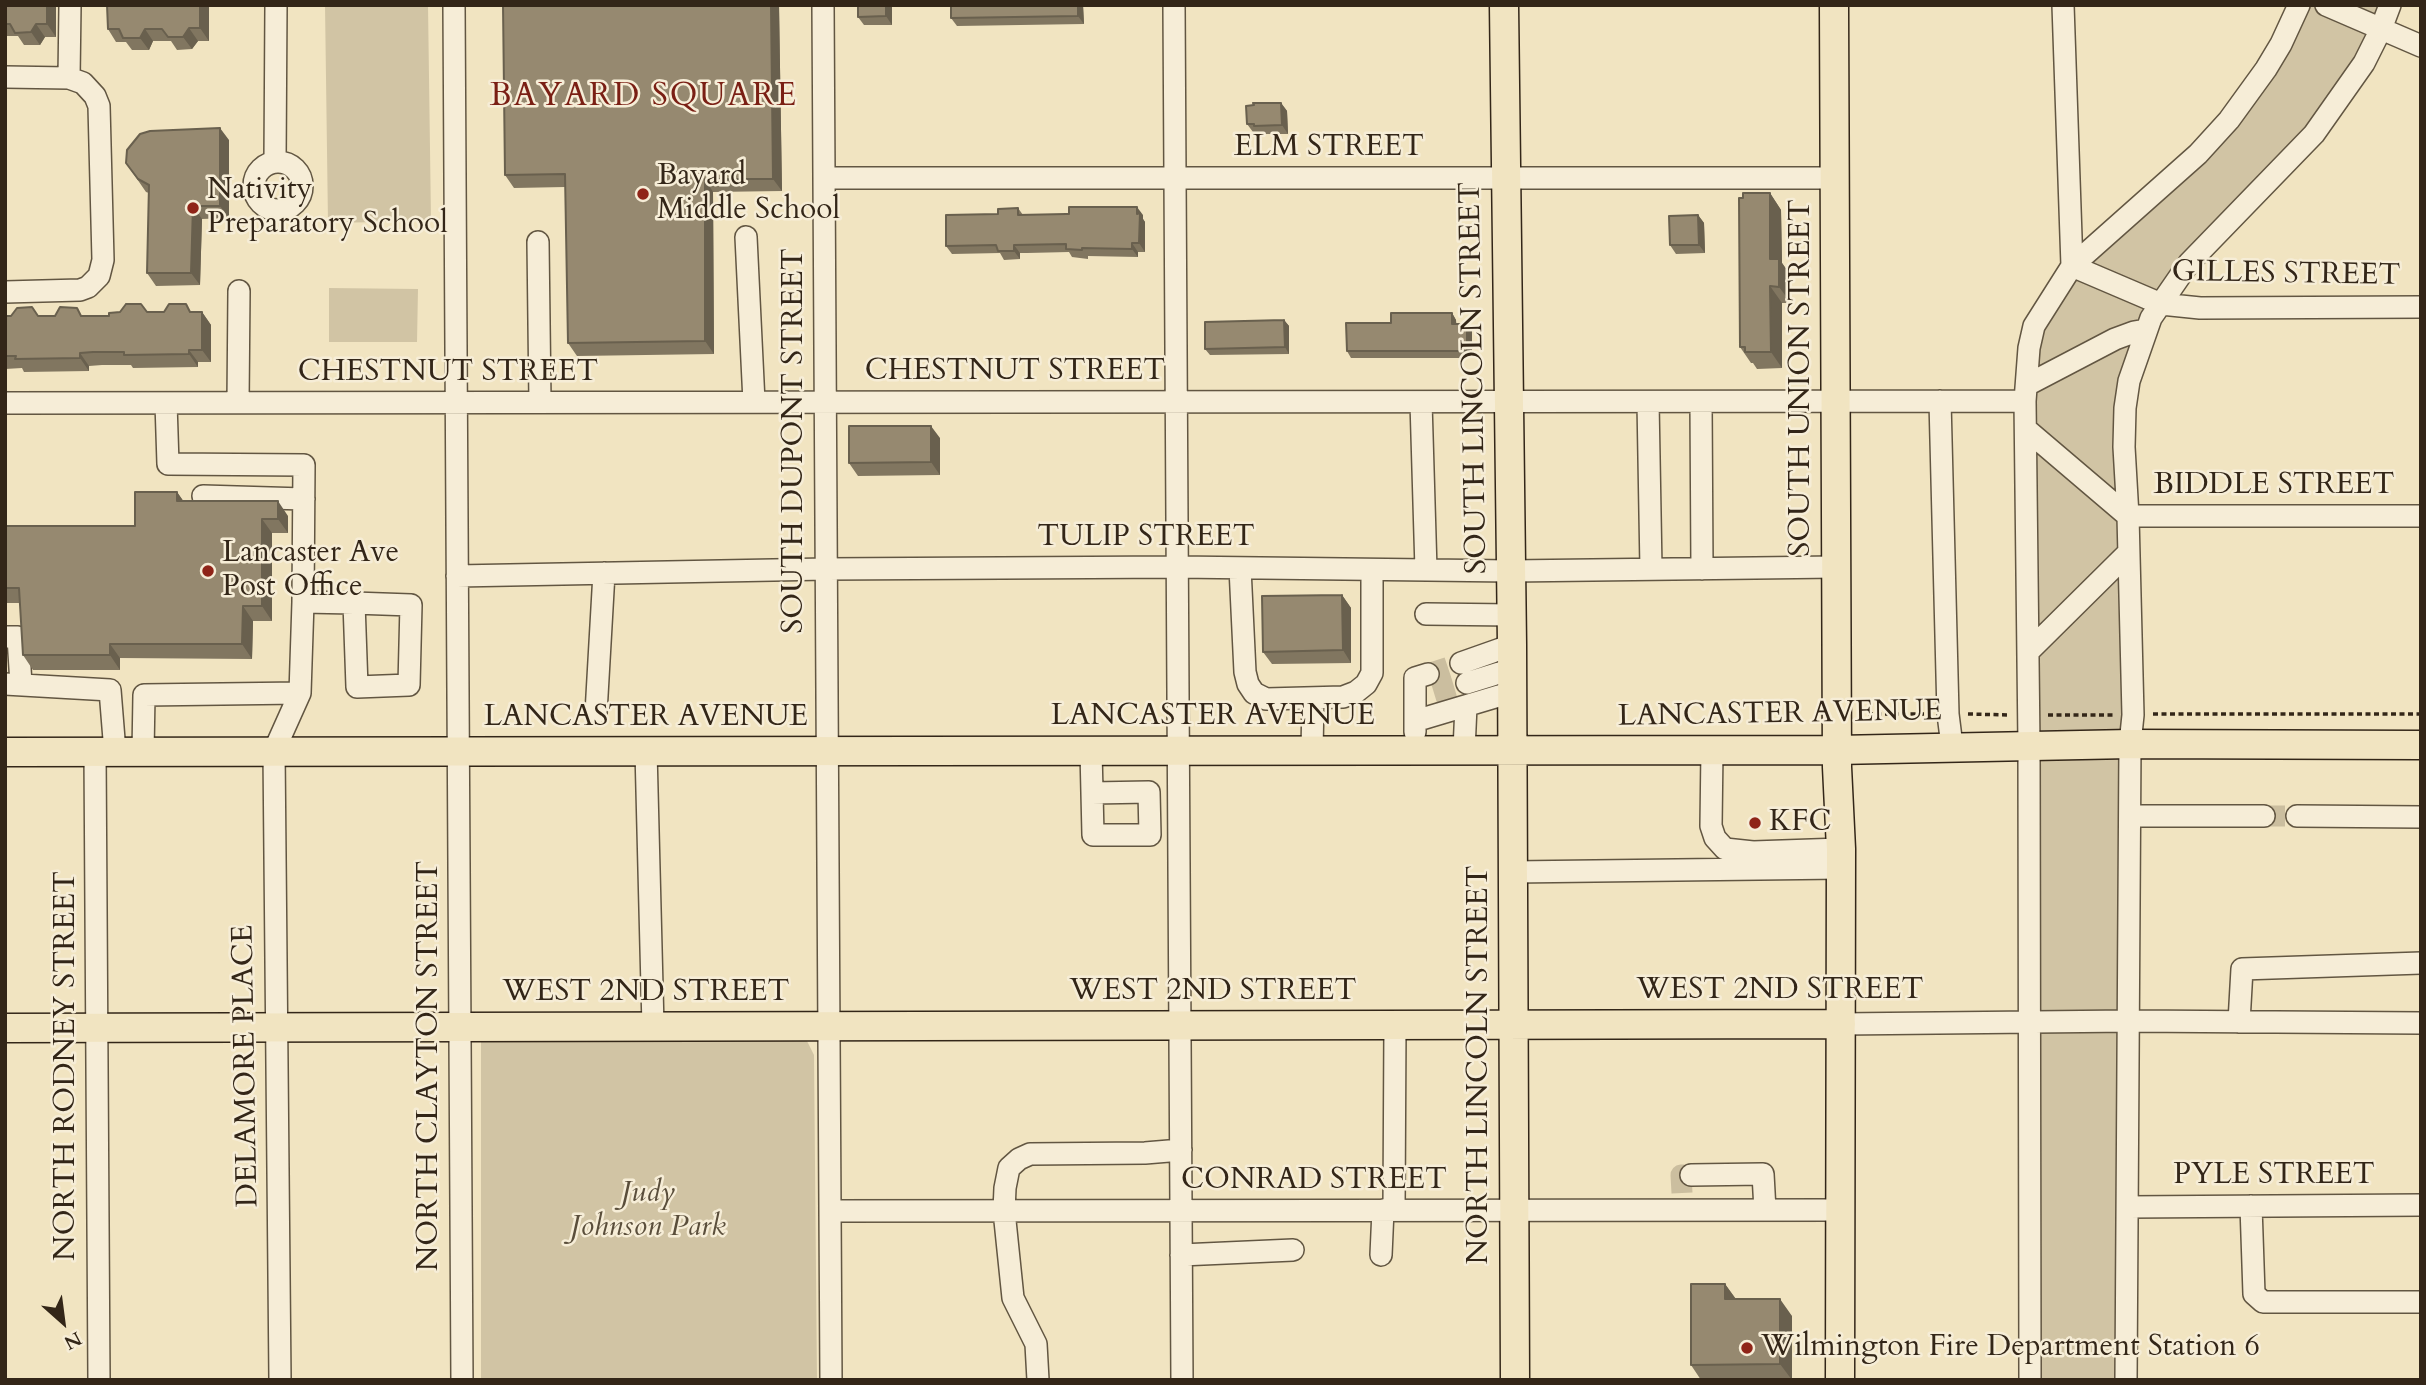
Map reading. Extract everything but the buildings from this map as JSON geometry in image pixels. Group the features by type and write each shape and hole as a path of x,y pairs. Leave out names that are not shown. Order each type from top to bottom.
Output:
{"main road":[{"name":"SOUTH LINCOLN STREET","path":"1504,5 1513,750"},
{"name":"SOUTH UNION STREET","path":"1833,5 1837,750 1841,859 1840,1380"},
{"name":"LANCASTER AVENUE","path":"5,752 1837,750 2130,744 2421,745"},
{"name":"NORTH LINCOLN STREET","path":"1513,750 1515,1380"},
{"name":"WEST 2ND STREET","path":"5,1028 1841,1024"}],"street":[{"path":"69,78 70,5"},
{"path":"275,162 276,5"},
{"name":"NORTH CLAYTON STREET","path":"454,5 462,1380"},
{"name":"SOUTH DUPONT STREET","path":"823,5 831,1380"},
{"path":"1174,5 1182,1380"},
{"path":"2063,5 2072,267"},
{"path":"2030,1380 2026,393 2029,348 2034,326 2072,267 2198,153 2229,120 2266,69 2299,5"},
{"path":"2326,5 2421,46"},
{"path":"2126,1380 2130,744 2133,715 2128,516 2124,471 2125,408 2129,381 2146,330 2189,263 2314,134 2364,63 2390,5"},
{"path":"5,77 69,78 90,89 99,106 102,268 95,281 80,290 5,292"},
{"name":"ELM STREET","path":"824,178 1834,178"},
{"path":"747,237 754,402"},
{"path":"538,242 540,402"},
{"name":"GILLES STREET","path":"2072,267 2161,304 2200,308 2421,307"},
{"path":"238,402 239,291"},
{"path":"2026,393 2115,339 2146,330"},
{"name":"CHESTNUT STREET","path":"5,403 1940,401 2026,393"},
{"path":"1702,401 1702,569"},
{"path":"1940,401 1948,714 1952,746"},
{"path":"1421,402 1426,570"},
{"path":"1648,402 1651,569"},
{"path":"166,403 168,464 304,465 300,693 274,751"},
{"path":"2027,430 2128,516"},
{"path":"203,496 304,499"},
{"name":"BIDDLE STREET","path":"2128,516 2421,516"},
{"path":"2028,652 2129,553"},
{"name":"TULIP STREET","path":"457,576 826,569 1177,567 1511,571 1836,567"},
{"path":"1240,568 1242,657 1248,684 1254,693 1266,699 1343,698 1366,684 1372,673 1371,570"},
{"path":"596,713 604,573"},
{"path":"303,602 354,603 411,605 410,685 357,687 354,603"},
{"path":"1426,614 1512,615"},
{"path":"5,637 18,637 13,684"},
{"path":"1464,673 1512,669"},
{"path":"1415,721 1466,706 1512,669"},
{"name":"NORTH RODNEY STREET","path":"13,684 110,690 105,752 97,1028 99,1380"},
{"path":"1415,750 1415,721 1426,689"},
{"path":"143,752 144,695 300,693"},
{"path":"1312,751 1313,698"},
{"path":"1464,750 1466,706"},
{"path":"1712,750 1711,825 1715,838 1725,849 1841,859"},
{"name":"DELAMORE PLACE","path":"274,751 280,1380"},
{"path":"646,751 653,1027"},
{"path":"1091,751 1092,793"},
{"path":"2130,816 2264,816"},
{"path":"2297,816 2421,817"},
{"path":"1513,872 1841,859"},
{"path":"2239,1022 2242,969 2421,964"},
{"name":"WEST 2ND STREET","path":"1841,1024 2130,1021 2421,1023"},
{"path":"1381,1255 1388,1210 1395,1025"},
{"path":"1038,1380 1036,1344 1013,1298 1004,1211 1009,1168 1030,1154 1181,1150"},
{"path":"1685,1193 1763,1174 1765,1210"},
{"name":"CONRAD STREET","path":"830,1211 1514,1210 1685,1193 1765,1210 1840,1210"},
{"name":"PYLE STREET","path":"2128,1207 2421,1205"},
{"path":"2251,1206 2253,1294 2263,1302 2421,1302"},
{"path":"1181,1255 1293,1250"}],"green space":[{"path":"325,5 428,5 431,221 328,223"},
{"path":"2299,5 2390,5 2364,63 2189,263 2129,381 2126,1380 2030,1380 2025,401 2050,299 2198,154"},
{"path":"329,288 418,289 417,342 329,342"},
{"name":"Judy Johnson Park","path":"481,1039 806,1039 814,1055 817,1380 481,1380"}],"tunnel":[{"path":"1428,674 1461,663"},
{"path":"1434,693 1467,683"},
{"path":"2264,816 2297,816"},
{"path":"1682,1193 1681,1175 1691,1175"}],"place":[{"name":"Bayard Middle School","path":"643,194"},
{"name":"Nativity Preparatory School","path":"193,208"},
{"name":"Lancaster Ave Post Office","path":"208,571"},
{"name":"KFC","path":"1755,823"},
{"name":"Wilmington Fire Department Station 6","path":"1747,1348"}],"district":[{"name":"BAYARD SQUARE","path":"644,98"}]}
